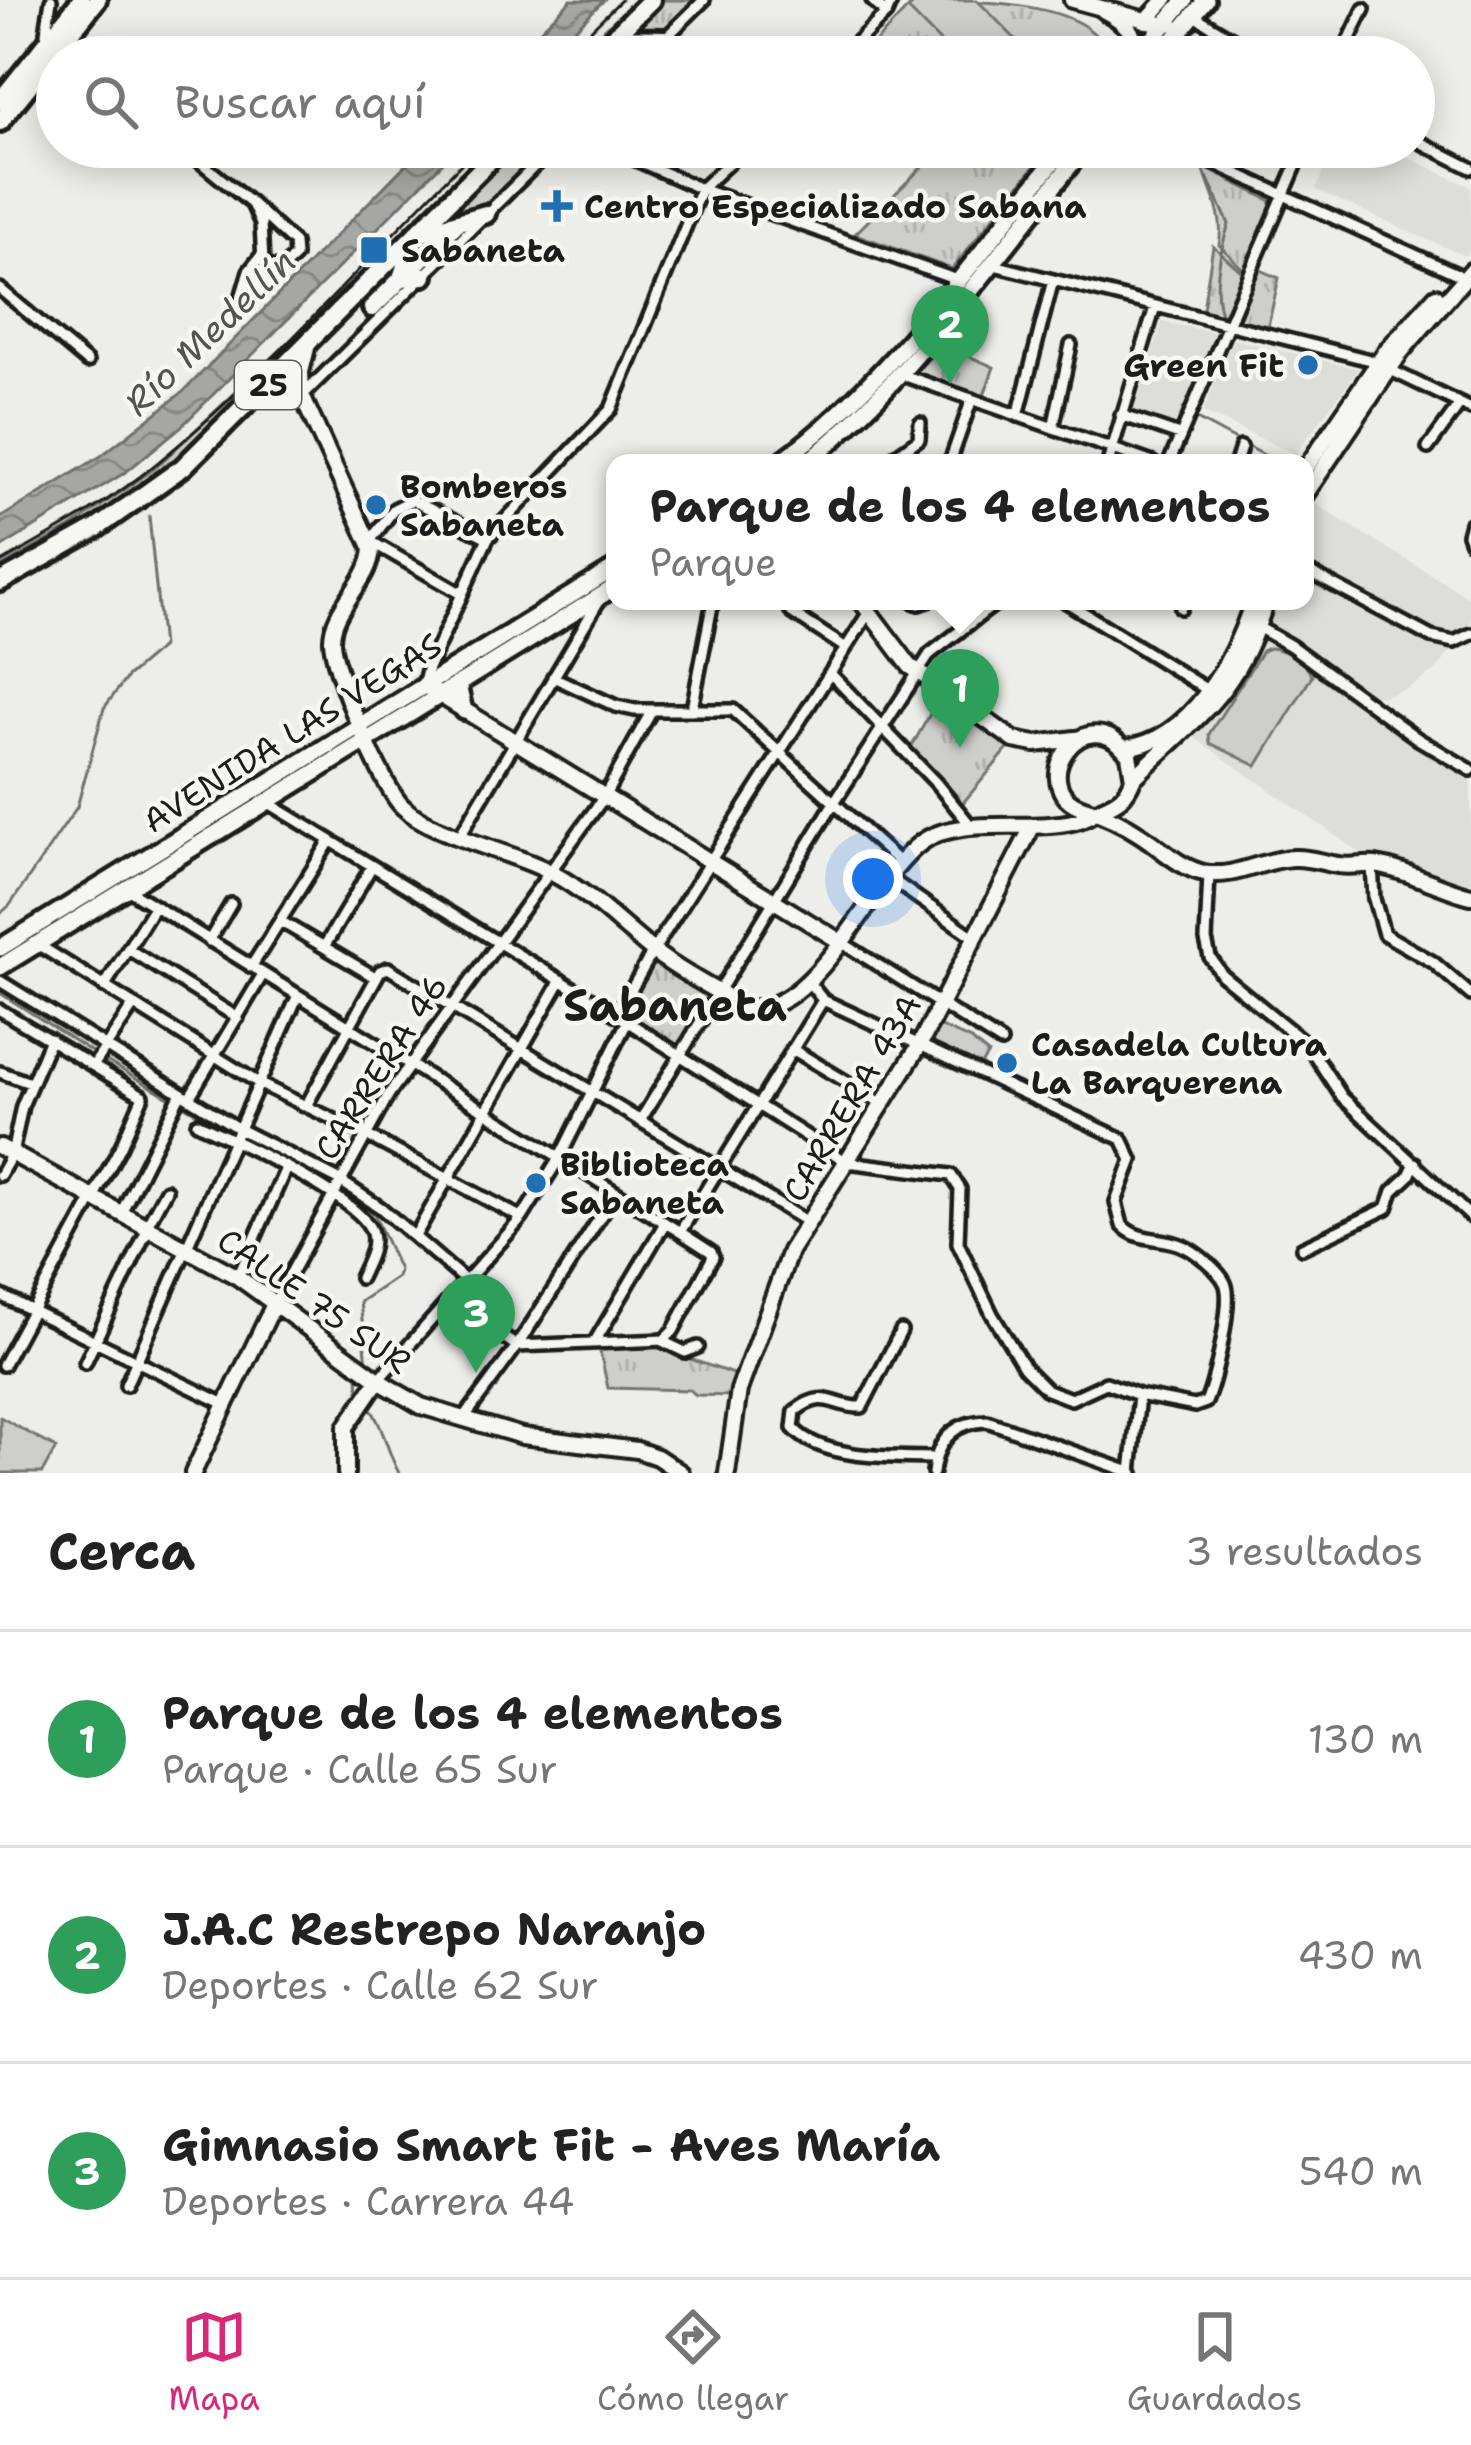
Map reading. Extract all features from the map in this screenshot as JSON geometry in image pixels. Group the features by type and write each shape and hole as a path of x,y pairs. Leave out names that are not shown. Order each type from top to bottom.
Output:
{"highway":[{"path":"65,36 81,0"},
{"path":"69,36 97,0"},
{"path":"615,36 651,0"},
{"path":"0,101 36,69"},
{"path":"0,122 36,78"},
{"name":"25","path":"0,582 97,528 163,483 277,376 482,168"},
{"path":"401,278 416,234 486,214"},
{"path":"372,308 458,222"},
{"path":"401,278 424,276"},
{"path":"344,307 392,307"}],"main road":[{"path":"1155,36 1155,23 1206,0"},
{"path":"1166,36 1190,5"},
{"path":"1104,10 1126,22 1133,36"},
{"path":"817,454 898,374 1050,168"},
{"path":"789,454 854,398 956,280 981,262 1066,168"},
{"name":"AVENIDA LAS VEGAS","path":"0,967 267,802 424,686 606,574"},
{"name":"AVENIDA LAS VEGAS","path":"0,948 363,734 440,696 606,593"},
{"path":"458,685 464,711"}],"street":[{"path":"51,0 45,25 52,36"},
{"path":"667,36 704,0"},
{"path":"872,0 886,14"},
{"path":"863,36 886,14 892,0"},
{"path":"1072,0 1155,23 1165,0"},
{"path":"1190,5 1234,36"},
{"path":"1351,36 1364,9"},
{"path":"1435,150 1471,168"},
{"path":"207,168 286,234 296,249 283,266 267,266 260,256"},
{"path":"302,396 533,168"},
{"path":"654,168 956,280"},
{"path":"724,168 701,189 611,409 488,538 424,686 1001,1042"},
{"path":"1224,168 1464,272"},
{"path":"1173,454 1296,168"},
{"path":"241,298 249,271 260,256 261,224 252,205"},
{"path":"1314,457 1471,258"},
{"path":"981,262 1384,366 1465,406 1428,448"},
{"path":"1018,416 1053,280"},
{"path":"0,290 87,362"},
{"path":"1111,454 1155,307"},
{"path":"928,314 898,361 898,374 1127,454"},
{"path":"308,344 301,372 302,396 370,541 370,563 332,635 334,652 363,734 402,806 459,837 544,873 622,921 653,951 752,1010 810,984 899,862 933,835 1075,822 1116,803 1132,779 1216,701 1241,668 1263,610"},
{"path":"1054,428 1071,345"},
{"path":"1314,480 1384,366"},
{"path":"277,376 302,396"},
{"path":"953,454 972,399"},
{"path":"1121,415 1180,435"},
{"path":"898,454 919,439 920,423"},
{"path":"1239,454 1241,447"},
{"path":"370,541 394,508 406,501 420,501 488,538"},
{"path":"1471,523 1471,542"},
{"path":"370,541 462,594"},
{"path":"1314,575 1431,638 1454,642 1471,634"},
{"path":"459,837 606,595"},
{"path":"692,709 711,610"},
{"path":"346,1473 346,1427 380,1379 522,1218 593,1093 653,951 846,648 863,610"},
{"path":"868,610 919,671 1014,740 1035,744 1108,737 1124,748 1132,762 1132,779"},
{"path":"640,1121 919,671 942,641 986,610"},
{"path":"1079,610 1209,691"},
{"path":"1124,748 1152,741 1209,691 1236,648 1250,610"},
{"path":"791,612 846,648"},
{"path":"1258,627 1418,739 1471,770"},
{"path":"830,673 974,829"},
{"path":"554,677 616,706 651,712 733,710 899,862"},
{"name":"CARRERA 46","path":"193,1473 275,1302 364,1134 449,1006 604,796 651,712"},
{"path":"1080,738 1065,750 1058,777 1071,801 1098,810 1190,868 1209,874 1240,871 1288,858 1372,865 1471,896"},
{"path":"267,802 561,980 847,1162 950,1175 960,1189 958,1243 1024,1367 1047,1390 1072,1399 1106,1383 1195,1406 1206,1402 1220,1350 1226,1284 1179,1244 1129,1233 1122,1226 1116,1202 1130,1172 1130,1150 1122,1139 823,1000 810,984"},
{"name":"CARRERA 43A","path":"728,1473 740,1390 790,1251 919,1046 1032,827"},
{"path":"251,967 330,841"},
{"path":"1372,865 1374,899 1384,934 1432,962 1471,995"},
{"path":"324,947 372,866"},
{"path":"1209,874 1206,940 1222,975 1308,1045 1342,1097 1471,1217"},
{"path":"889,877 975,938"},
{"path":"127,889 711,1252 712,1264 663,1340"},
{"path":"209,941 231,904"},
{"path":"104,987 154,907"},
{"path":"280,921 375,977"},
{"path":"37,944 260,1084 522,1218"},
{"path":"128,949 238,1018"},
{"path":"306,1106 346,1025 375,977 388,968 809,1223"},
{"path":"120,1215 172,1110 214,1057 263,974"},
{"path":"416,1236 561,980"},
{"path":"0,981 143,1096 3,1366"},
{"path":"126,1385 298,995"},
{"path":"680,1232 823,1000"},
{"path":"99,1057 134,1006"},
{"path":"0,1010 50,1040 183,1096 286,1168 336,1188 372,1230 374,1243 360,1278"},
{"path":"0,1175 30,1083 50,1040"},
{"path":"792,1049 883,1104"},
{"path":"0,1072 30,1083"},
{"path":"196,1123 237,1135 336,1188 416,1236 468,1283"},
{"name":"CALLE 75 SUR","path":"6,1151 238,1276 421,1406 522,1436 637,1450 681,1473"},
{"path":"1302,1248 1387,1208 1415,1163"},
{"path":"238,1276 286,1168"},
{"path":"85,1363 166,1190"},
{"path":"463,1419 517,1346 615,1194"},
{"path":"594,1343 665,1223"},
{"path":"0,1295 227,1405"},
{"path":"450,1302 517,1346 663,1340 685,1352 698,1347"},
{"path":"901,1331 862,1407 818,1398 795,1412 793,1428 801,1437 862,1456 935,1458"},
{"path":"933,1473 935,1458 950,1432 967,1421 987,1420 1132,1473 1139,1395"}],"shaded area":[{"path":"1325,168 1430,168 1471,187 1471,247 1465,256 1316,190"},
{"path":"1162,322 1214,332 1178,428 1133,413"},
{"path":"1233,339 1359,369 1295,454 1203,412"},
{"path":"1314,503 1471,599 1471,643 1448,654 1437,670 1408,688 1370,695 1263,620 1266,610 1314,610"},
{"path":"1264,634 1428,750 1471,773 1471,888 1369,859 1192,736 1237,687"}],"green space":[{"path":"662,0 698,0 667,32 629,33"},
{"path":"916,0 1029,7 1081,24 1096,36 881,36"},
{"path":"917,0 977,0 1012,36 934,36 908,9"},
{"path":"491,168 529,168 485,211 434,224"},
{"path":"921,168 1033,168 952,269 855,234"},
{"path":"1203,168 1271,201 1270,216 1246,272 1219,245 1219,215"},
{"path":"1213,246 1243,273 1223,320 1202,315"},
{"path":"1258,269 1279,278 1268,326 1238,321"},
{"path":"290,341 296,347 169,469 72,535 0,574 0,567 71,527 155,468"},
{"path":"941,344 994,367 982,401 916,373"},
{"path":"1269,648 1294,657 1312,676 1257,766 1210,743 1209,734 1262,651"},
{"path":"942,693 1012,744 962,804 909,751"},
{"path":"653,958 712,993 680,1047 622,1012"},
{"path":"939,1026 971,1040 988,1054 980,1066 929,1046"},
{"path":"599,1347 656,1347 736,1375 732,1396 608,1388"},
{"path":"0,1417 56,1448 42,1473 0,1473"}],"water":[{"path":"571,0 604,0 568,36 534,36"},
{"path":"402,168 437,168 183,425 126,472 0,548 0,518 101,456 183,392"}],"waterway":[{"path":"1207,177 1229,224 1217,284 1223,319"},
{"path":"1191,416 1262,454"},
{"path":"0,914 77,807 104,708 128,676 162,647 149,516"},
{"path":"0,993 95,1054"},
{"path":"103,1059 172,1099"},
{"path":"181,1104 235,1135"},
{"path":"322,1182 374,1214 399,1270 397,1277 360,1302 367,1363"},
{"path":"358,1377 359,1393"},
{"path":"368,1405 399,1473"}],"railway":[{"path":"584,36 621,0"},
{"path":"0,563 119,492 198,428 458,168"}],"place":[{"name":"Centro Especializado Sabana","path":"557,206"},
{"name":"Sabaneta","path":"374,250"},
{"name":"Green Fit","path":"1308,365"},
{"name":"J.A.C Restrepo Naranjo","path":"950,384"},
{"name":"Bomberos Sabaneta","path":"376,505"},
{"name":"Parque de los 4 elementos","path":"960,748"},
{"name":"Casadela Cultura La Barquerena","path":"1007,1063"},
{"name":"Biblioteca Sabaneta","path":"536,1183"},
{"name":"Gimnasio Smart Fit - Aves María","path":"476,1373"}],"district":[{"name":"Sabaneta","path":"675,1005"}],"water label":[{"name":"Río Medellín","path":"210,332"}]}
